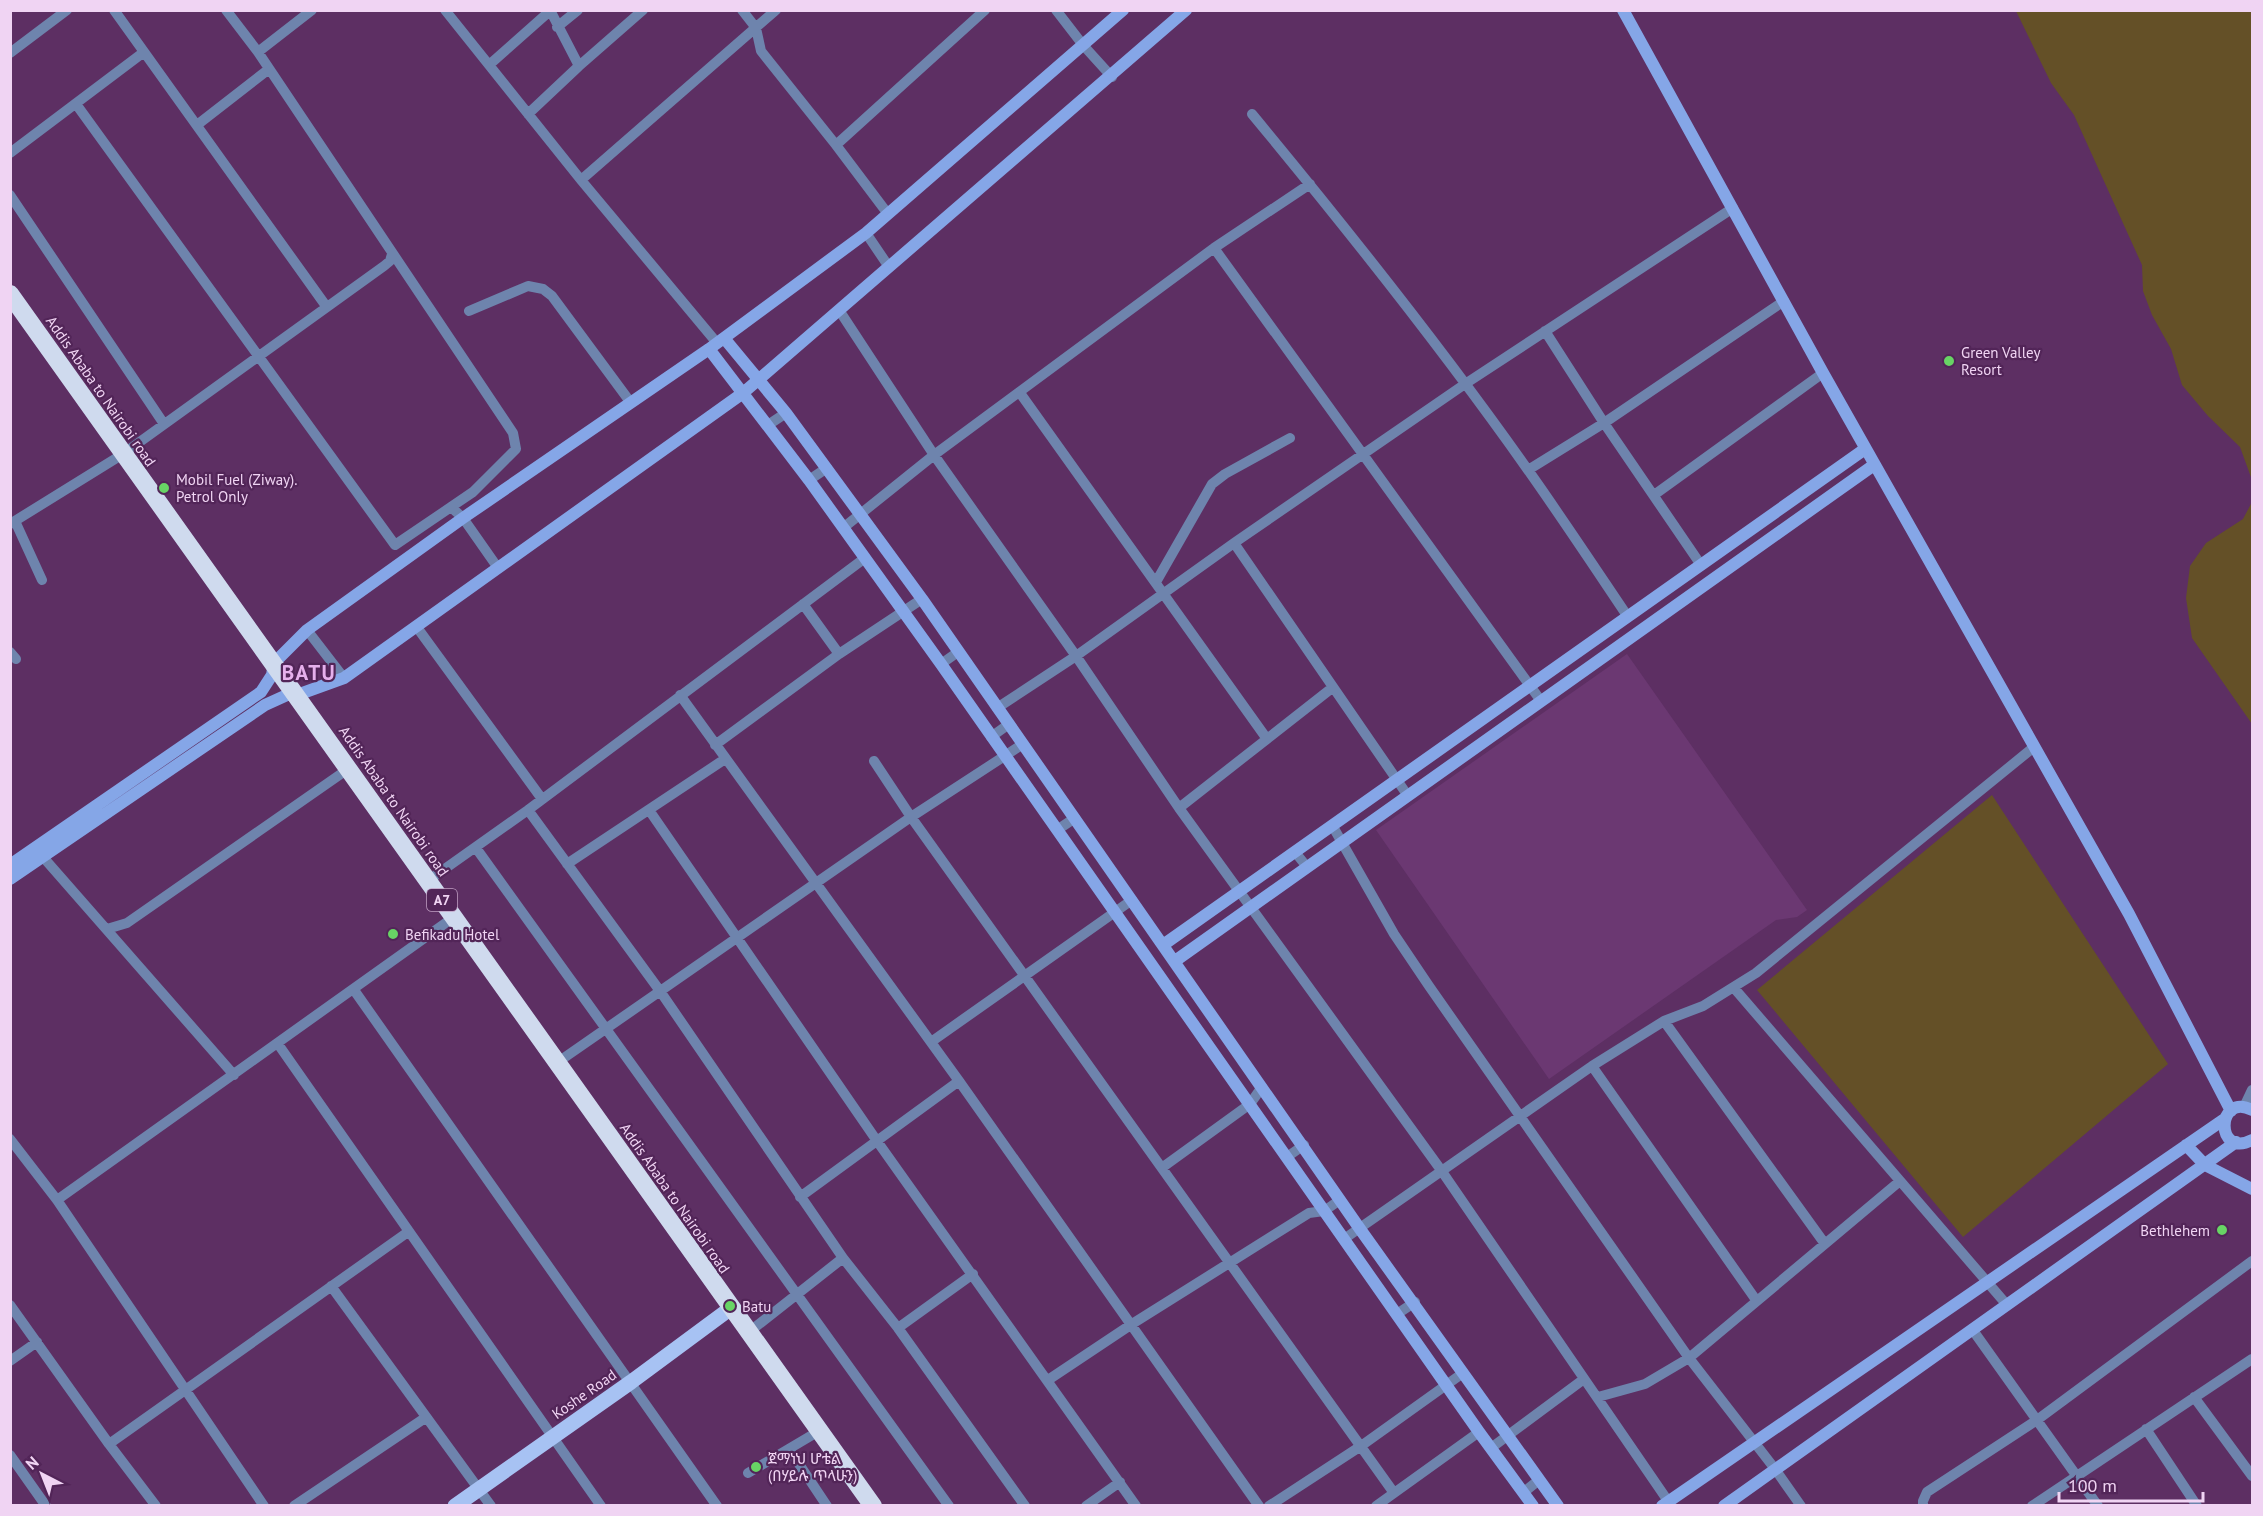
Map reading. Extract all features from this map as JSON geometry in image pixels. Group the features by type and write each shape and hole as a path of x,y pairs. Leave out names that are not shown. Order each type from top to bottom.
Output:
{"highway":[{"name":"Addis Ababa to Nairobi road","path":"10,294 873,1506"}],"main road":[{"name":"Koshe Road","path":"455,1506 631,1382 731,1308"}],"street":[{"path":"10,54 67,10"},
{"path":"114,10 326,306"},
{"path":"76,104 394,545 487,480 514,453 516,444 513,433 258,52 226,10"},
{"path":"258,52 312,10"},
{"path":"445,10 581,180 716,343 758,380 827,468 922,599 1304,1145 1340,1200 1415,1302 1558,1506"},
{"path":"557,27 578,10"},
{"path":"528,114 643,10"},
{"path":"742,10 756,28 761,51 837,145 888,214"},
{"path":"581,180 777,10"},
{"path":"837,145 985,10"},
{"path":"1056,10 1112,77"},
{"path":"10,865 261,692 272,675 274,663 308,630 463,518 716,343 866,233 1123,10"},
{"path":"10,879 265,705 287,695 297,695 344,678 742,393 1112,77 1186,10"},
{"path":"1623,10 1822,374 2129,914 2238,1112"},
{"path":"489,65 550,11 579,66"},
{"path":"10,153 144,52"},
{"path":"197,126 268,69"},
{"path":"1252,114 1310,184 1465,384 1528,470 1628,617"},
{"path":"843,528 934,455 1214,248 1310,184"},
{"path":"10,195 164,424"},
{"path":"997,708 1076,656 1234,543 1465,384 1733,208"},
{"path":"866,233 889,267"},
{"path":"1214,248 1541,701"},
{"path":"42,580 13,523 123,454 390,261 392,254"},
{"path":"469,311 528,286 543,289 552,296 631,403"},
{"path":"1528,470 1604,423 1784,301"},
{"path":"839,310 934,455 1076,656 1179,808 1441,1170 1598,1397 1665,1503 2186,1145 2238,1112"},
{"path":"1545,332 1701,565"},
{"path":"716,343 742,393 809,480 941,664 1113,913 1533,1506"},
{"path":"1654,495 1822,374"},
{"path":"1020,393 1267,739"},
{"path":"768,425 786,413"},
{"path":"1156,582 1212,484 1290,438"},
{"path":"1163,945 1865,449"},
{"path":"1175,961 1874,465"},
{"path":"809,480 827,468"},
{"path":"451,507 463,518 498,568"},
{"path":"1234,543 1408,796"},
{"path":"429,880 528,810 865,558"},
{"path":"715,745 839,654 922,599"},
{"path":"803,604 839,654"},
{"path":"416,626 542,799"},
{"path":"308,630 344,678"},
{"path":"941,664 958,652"},
{"path":"1179,808 1332,688"},
{"path":"680,695 959,1081 1260,1506"},
{"path":"991,736 1009,724"},
{"path":"558,1062 911,817 1023,744"},
{"path":"1344,1239 1592,1066 1664,1022 1703,1006 1756,973 2034,747"},
{"path":"567,864 725,759"},
{"path":"874,761 911,817 1394,1493"},
{"path":"107,929 127,923 348,769"},
{"path":"528,810 660,991 843,1258 898,1328 1025,1506"},
{"path":"649,810 877,1141 1136,1506"},
{"path":"1057,830 1075,818"},
{"path":"1332,825 1412,961 1689,1358 1801,1506"},
{"path":"43,857 46,840"},
{"path":"476,848 950,1506"},
{"path":"1295,852 1306,867"},
{"path":"43,857 234,1075"},
{"path":"931,1042 1132,900"},
{"path":"57,1200 354,990 453,917"},
{"path":"118,942 127,923"},
{"path":"1734,988 2007,1305"},
{"path":"354,990 717,1506"},
{"path":"1194,1027 1211,1014"},
{"path":"1664,1022 1824,1244"},
{"path":"278,1044 601,1506"},
{"path":"1592,1066 1756,1300"},
{"path":"800,1197 959,1081"},
{"path":"1163,1167 1250,1104 1262,1087"},
{"path":"2253,1090 2225,1130 2229,1138 2236,1142 2245,1143 2253,1140"},
{"path":"10,1140 57,1200 264,1506"},
{"path":"1724,1506 2236,1142"},
{"path":"1287,1157 1304,1145"},
{"path":"2186,1145 2205,1165 2253,1189"},
{"path":"1598,1397 1645,1384 1689,1358 1900,1180"},
{"path":"1309,1213 1315,1198 1331,1186"},
{"path":"1048,1380 1132,1324 1309,1213 1324,1211 1340,1200"},
{"path":"109,1444 408,1232"},
{"path":"749,1332 843,1258"},
{"path":"1923,1506 1927,1492 2037,1420 2253,1261"},
{"path":"898,1328 973,1274"},
{"path":"331,1286 491,1506"},
{"path":"1397,1314 1415,1302"},
{"path":"10,1305 154,1505"},
{"path":"1972,1329 2098,1506"},
{"path":"10,1360 37,1342"},
{"path":"2032,1506 2045,1502 2076,1476 2253,1359"},
{"path":"1269,1506 1361,1446 1463,1373"},
{"path":"1491,1448 1584,1379"},
{"path":"2194,1397 2251,1470"},
{"path":"294,1506 425,1418"},
{"path":"2146,1429 2197,1506"},
{"path":"748,1473 819,1431"},
{"path":"1376,1506 1479,1432"},
{"path":"789,1449 827,1506"},
{"path":"12,1462 46,1506"},
{"path":"1524,1492 1539,1480"},
{"path":"1086,1506 1120,1482"}],"shaded area":[{"path":"2016,11 2252,11 2252,480 2240,447 2208,416 2182,385 2171,349 2152,315 2143,291 2142,265 2074,115 2051,83"},
{"path":"2252,502 2252,724 2192,638 2186,598 2190,566 2206,543 2243,519"},
{"path":"1627,654 1807,910 1797,917 1776,920 1549,1079 1376,830"},
{"path":"1992,795 2168,1064 1963,1237 1757,990"}],"place":[{"name":"Green Valley Resort","path":"1949,361"},
{"name":"Mobil Fuel (Ziway). Petrol Only","path":"164,488"},
{"name":"Befikadu Hotel","path":"393,934"},
{"name":"Bethlehem","path":"2222,1230"},
{"name":"Batu","path":"730,1306"},
{"name":"ጀማነህ ሆቴል (በሃይሉ ጥላሁን)","path":"756,1467"}],"district":[{"name":"BATU","path":"309,672"}]}
